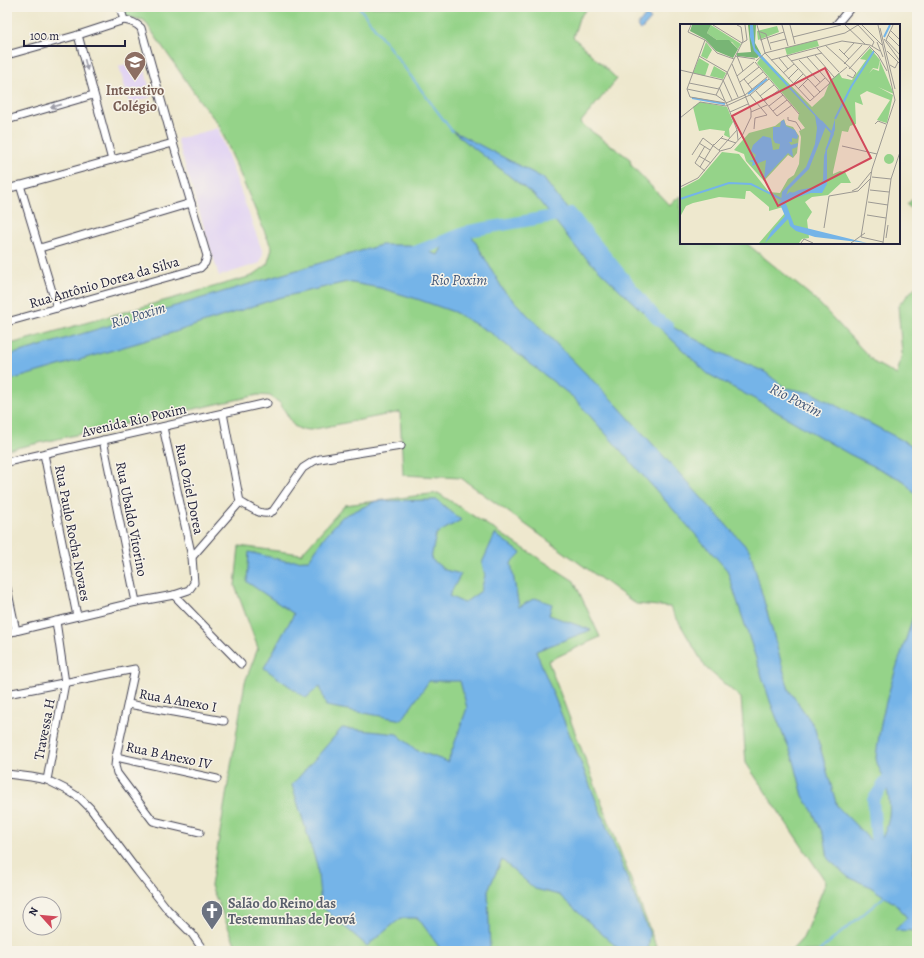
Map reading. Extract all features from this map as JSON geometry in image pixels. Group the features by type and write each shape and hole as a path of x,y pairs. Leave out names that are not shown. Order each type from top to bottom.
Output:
{"street":[{"path":"120,7 124,20"},
{"path":"837,24 851,7"},
{"path":"7,55 124,20 135,23 141,28 191,203 40,248"},
{"path":"78,35 112,160"},
{"path":"7,120 94,95"},
{"path":"7,188 173,143"},
{"path":"20,185 57,308"},
{"name":"Rua Antônio Dorea da Silva","path":"7,322 200,268 205,263 207,256 191,203"},
{"name":"Avenida Rio Poxim","path":"7,462 267,403"},
{"path":"223,413 240,502"},
{"name":"Rua Oziel Dorea","path":"163,427 192,557 194,583 186,592 174,595"},
{"name":"Rua Ubaldo Vitorino","path":"103,440 136,602"},
{"path":"240,502 264,514 273,512 303,468 314,461 401,446"},
{"name":"Rua Paulo Rocha Novaes","path":"44,454 77,616"},
{"path":"192,557 240,502"},
{"path":"7,588 16,631"},
{"path":"7,633 136,602 174,595 241,664"},
{"path":"56,621 66,683"},
{"path":"7,694 135,669 116,757 116,766 121,780 146,809 154,821 200,832"},
{"name":"Travessa H","path":"47,780 66,683"},
{"name":"Rua A Anexo I","path":"128,704 224,721"},
{"name":"Rua B Anexo IV","path":"116,757 217,779"},
{"path":"7,774 31,776 47,780 80,798 90,808 168,910 192,934 204,951"}],"shaded area":[{"name":"Interativo Colégio","path":"143,60 151,97 129,103 119,66"},
{"path":"218,128 263,253 260,263 219,276 177,139"}],"green space":[{"path":"124,7 588,7 579,18 573,37 617,79 580,123 630,159 631,165 669,205 680,197 680,244 747,244 815,299 875,363 897,375 902,353 898,306 917,285 917,951 791,951 803,938 826,882 746,763 741,698 706,668 670,607 636,604 461,478 403,475 400,412 310,430 300,429 294,426 280,403 270,396 258,395 7,450 7,345 252,276 267,265 272,249 219,125 200,101 144,20 126,17"},
{"path":"917,194 917,213 907,205"},
{"path":"438,493 574,581 600,637 548,661 658,951 238,951 211,886 245,682 258,648 235,586 239,546 301,554 345,505"}],"water":[{"path":"646,15 651,19 641,30 637,26"},
{"name":"Rio Poxim","path":"451,130 543,178 604,257 656,318 719,352 765,372 785,388 812,393 917,448 917,497 904,481 849,454 760,402 708,374 579,251 536,197"},
{"name":"Rio Poxim","path":"469,231 504,291 616,404 750,551 789,690 814,726 837,806 877,847 882,839 888,823 889,815 889,798 887,789 876,760 879,735 886,701 917,603 917,838 914,851 913,874 917,876 917,931 895,930 907,918 898,906 869,886 848,877 828,859 825,839 813,812 803,796 794,761 771,704 727,570 574,398 491,333 454,312 380,288 347,282 278,298 175,332 7,381 7,356 381,245 410,245 438,255 446,240"},
{"path":"437,500 461,520 436,534 431,559 445,570 461,574 449,596 464,603 481,591 485,575 482,563 495,534 521,553 511,563 519,607 535,598 552,604 549,615 591,630 536,651 650,935 648,951 621,951 559,895 535,889 502,860 488,890 490,951 442,951 418,918 401,918 367,946 321,906 317,865 292,785 342,728 397,734 416,750 448,762 467,708 460,681 429,681 402,720 326,706 320,686 306,698 264,668 294,614 247,582 249,552 286,561 309,560 325,536 342,517 376,501"}],"waterway":[{"path":"359,7 452,131"},
{"name":"Rio Poxim","path":"407,255 469,231 570,213 656,318 668,327"},
{"name":"Rio Poxim","path":"882,863 877,847 873,800 894,769"},
{"path":"819,951 885,896"}],"place":[{"name":"Interativo Colégio","path":"135,82"},
{"name":"Salão do Reino das Testemunhas de Jeová","path":"212,930"}]}
